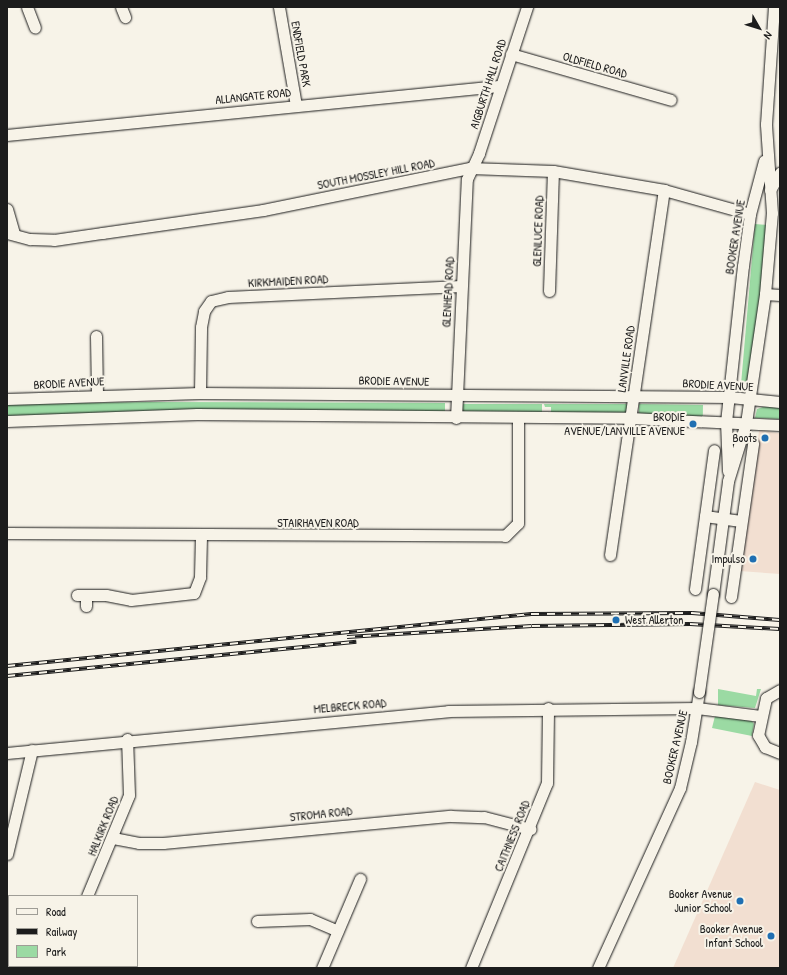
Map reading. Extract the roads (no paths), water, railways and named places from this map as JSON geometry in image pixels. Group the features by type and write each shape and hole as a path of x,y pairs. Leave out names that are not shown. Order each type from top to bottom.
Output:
{"street":[{"path":"27,7 35,28"},
{"name":"ENDFIELD PARK","path":"279,7 296,105"},
{"name":"AIGBURTH HALL ROAD","path":"470,168 479,153 527,7"},
{"path":"766,155 774,7"},
{"name":"OLDFIELD ROAD","path":"511,54 671,100"},
{"name":"ALLANGATE ROAD","path":"7,135 296,105 501,86"},
{"name":"BOOKER AVENUE","path":"598,968 680,788 697,708 728,481 746,423 776,214 770,190 766,155"},
{"name":"BOOKER AVENUE","path":"728,481 726,422 750,214 766,155"},
{"name":"SOUTH MOSSLEY HILL ROAD","path":"11,233 30,239 54,240 264,210 470,168 553,171 664,190 750,214"},
{"name":"GLENHEAD ROAD","path":"456,418 461,286 470,168"},
{"name":"GLENLUCE ROAD","path":"549,291 553,171"},
{"path":"770,190 780,174"},
{"name":"LANVILLE ROAD","path":"610,555 664,190"},
{"path":"7,209 11,233"},
{"name":"KIRKMAIDEN ROAD","path":"200,393 201,327 204,311 212,301 228,297 461,286"},
{"path":"764,294 780,295"},
{"path":"96,336 97,394"},
{"name":"BRODIE AVENUE","path":"7,399 97,394 200,393 634,395 730,397 780,402"},
{"path":"7,421 197,414 456,418 630,418 780,424"},
{"name":"STAIRHAVEN ROAD","path":"7,533 202,537 505,536 518,524 518,418"},
{"path":"731,597 752,449 737,452"},
{"path":"695,589 714,450"},
{"path":"705,516 741,521"},
{"path":"86,606 82,595 132,600 194,593 200,577 202,537"},
{"path":"780,690 769,693 760,716 759,740 766,747 780,753"},
{"name":"MELBRECK ROAD","path":"7,753 127,739 448,711 548,708 697,708 760,716"},
{"name":"CAITHNESS ROAD","path":"471,968 530,829 547,783 548,708"},
{"name":"HALKIRK ROAD","path":"87,895 113,838 129,795 127,739"},
{"path":"7,854 32,750"},
{"name":"STROMA ROAD","path":"113,838 139,843 163,843 451,816 484,817 530,829"},
{"path":"322,968 360,879"},
{"path":"257,921 310,919 338,931"}],"railway":[{"path":"7,666 531,614 692,613 780,620"},
{"path":"347,637 532,626 690,624 780,629"},
{"path":"7,676 356,642"}],"place":[{"name":"BRODIE AVENUE/LANVILLE AVENUE","path":"693,424"},
{"name":"Boots","path":"765,438"},
{"name":"Impulso","path":"753,559"},
{"name":"West Allerton","path":"616,620"},
{"name":"Booker Avenue Junior School","path":"740,901"},
{"name":"Booker Avenue Infant School","path":"771,936"}]}
